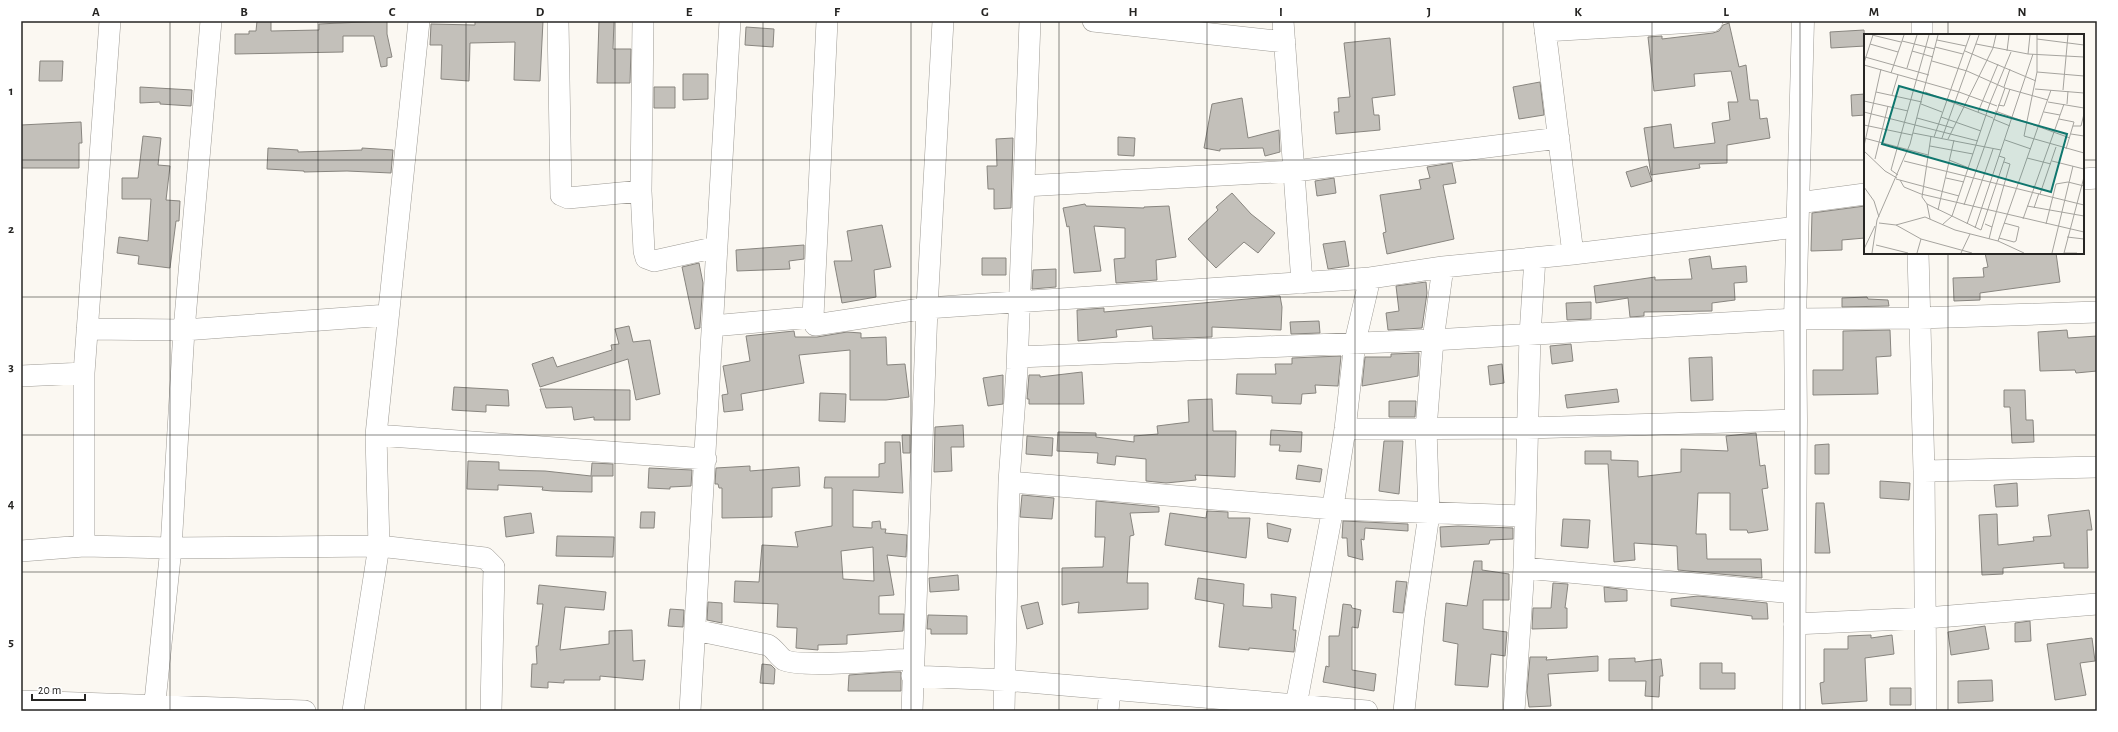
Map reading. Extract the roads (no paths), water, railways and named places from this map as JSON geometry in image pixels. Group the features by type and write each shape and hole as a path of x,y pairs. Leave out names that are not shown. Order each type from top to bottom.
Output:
{"main road":[{"path":"1794,711 1796,420 1795,319 1803,21"}],"street":[{"path":"84,546 84,373 110,21"},
{"path":"154,708 171,548 184,330 211,21"},
{"path":"353,711 379,546 376,435 419,21"},
{"path":"558,21 561,195 568,198 641,191"},
{"path":"643,21 641,191 644,251 646,258 654,261 717,247"},
{"path":"690,711 706,459 712,326 730,21"},
{"path":"827,21 813,317 815,325 928,308 1020,303 1370,278 1443,267 1573,254 1797,227"},
{"path":"912,711 912,667 928,308 943,21"},
{"path":"1004,711 1009,482 1018,357 1030,21"},
{"path":"1093,21 1285,42"},
{"path":"1283,21 1302,283"},
{"path":"1573,254 1545,26 1712,21"},
{"path":"1922,21 1922,34"},
{"path":"1024,186 1295,171 1559,138"},
{"path":"2084,179 2097,178"},
{"path":"1798,203 1864,194"},
{"path":"1918,254 1924,472 1926,711"},
{"path":"1514,711 1524,568 1524,516 1530,335 1535,258"},
{"path":"1404,711 1414,618 1429,514 1426,429 1433,340 1443,267"},
{"path":"1295,708 1333,509 1345,429 1355,342 1370,278"},
{"path":"1018,357 1433,340 1795,319 1919,318 2097,312"},
{"path":"87,328 184,330 388,315"},
{"path":"712,326 813,317"},
{"path":"21,376 84,373"},
{"path":"1345,429 1527,428 1796,420"},
{"path":"376,435 706,459"},
{"path":"1924,472 2097,467"},
{"path":"1009,482 1333,509 1429,514 1524,516"},
{"path":"21,551 84,546 171,548 379,546 485,558 494,567 491,711"},
{"path":"1524,568 1794,593"},
{"path":"1794,624 1926,618 2097,604"},
{"path":"695,630 768,645 776,650 784,660 794,662 912,667 1005,680 1295,708 1367,711"},
{"path":"1108,711 1110,690"},
{"path":"21,701 154,708 305,711"}]}
